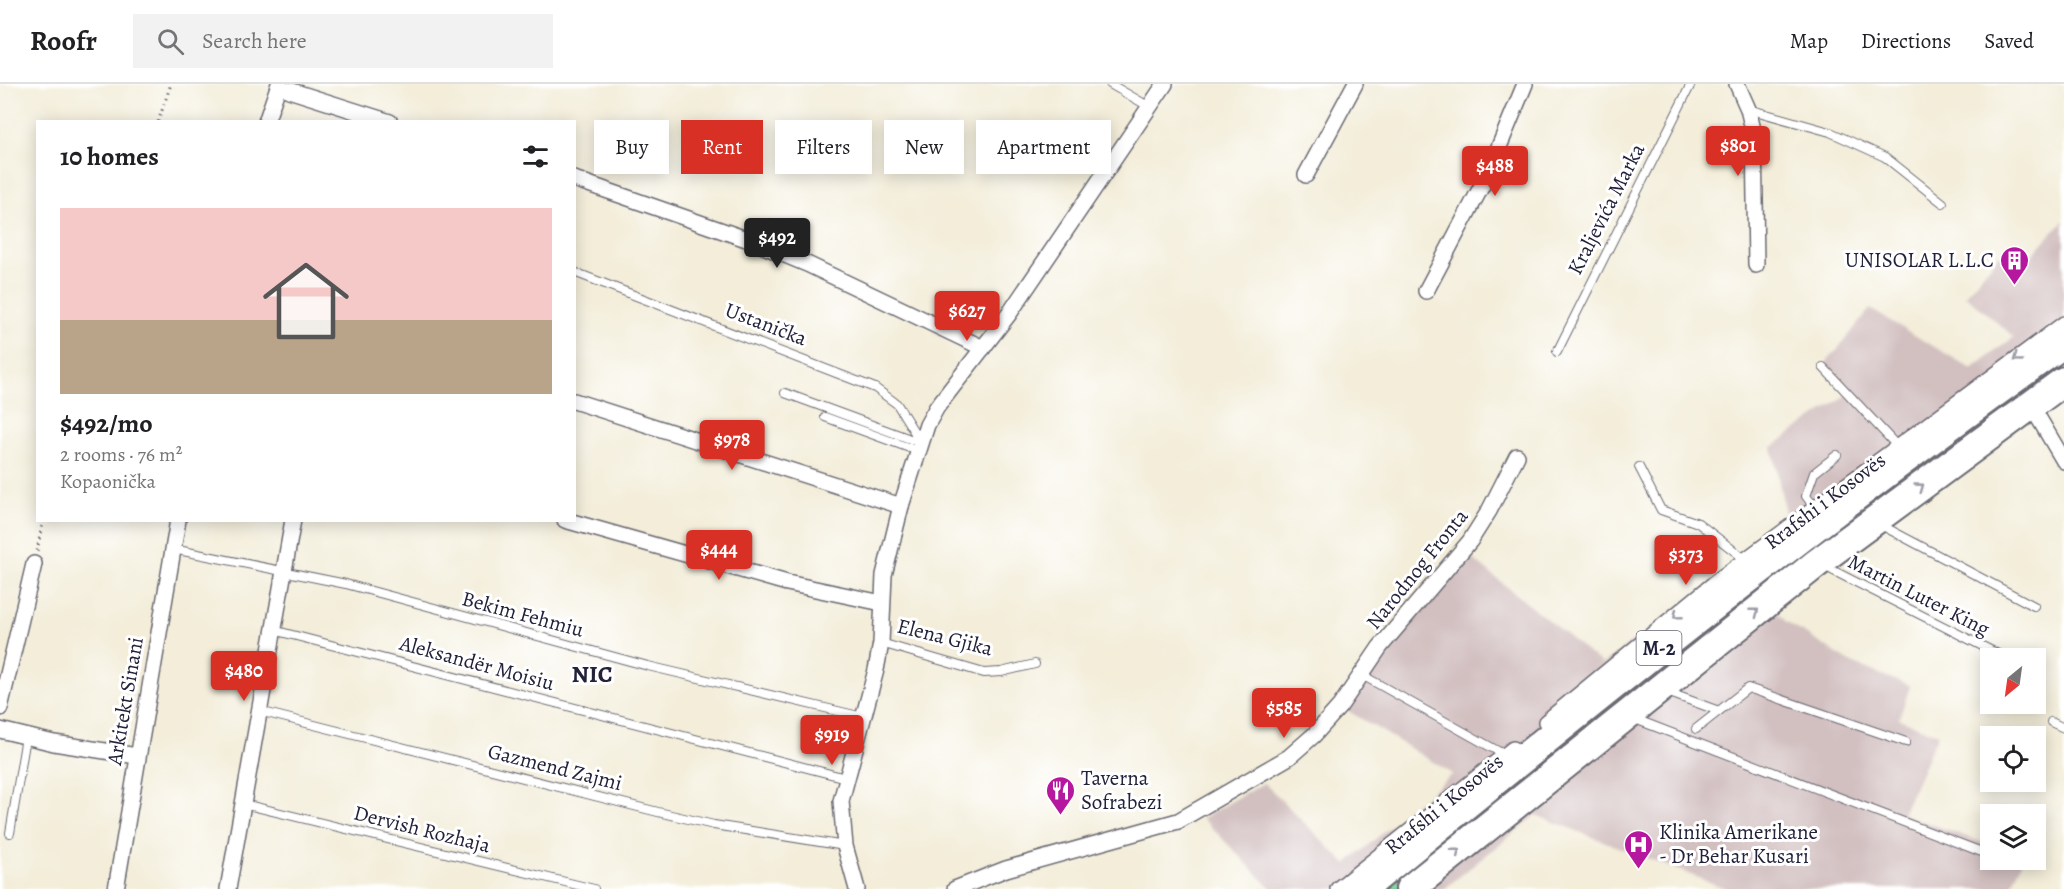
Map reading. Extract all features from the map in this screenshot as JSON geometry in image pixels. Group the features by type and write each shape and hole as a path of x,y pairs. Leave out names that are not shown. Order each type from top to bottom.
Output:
{"highway":[{"name":"Rrafshi i Kosovës","path":"1363,889 1687,625 1824,519 2064,343"},
{"name":"M-2","path":"1417,887 1658,689 1817,563 2064,381"}],"street":[{"path":"881,643 884,575 901,506 920,447 938,406 983,348 1164,84"},
{"path":"1306,175 1355,84"},
{"path":"1426,291 1487,176 1525,84"},
{"path":"1737,84 1748,109 1754,134 1756,265"},
{"path":"267,120 284,87 384,120"},
{"path":"576,180 749,240 828,274 983,348"},
{"name":"Rrafshi i Kosovës","path":"1338,889 1746,560 2064,324"},
{"path":"576,402 901,506"},
{"path":"2031,405 2064,461"},
{"name":"Narodnog Fronta","path":"955,889 1006,869 1178,821 1289,757 1314,735 1362,675 1380,647 1470,541 1490,511 1517,456"},
{"name":"Arkitekt Sinani","path":"116,889 178,522"},
{"path":"228,889 292,522"},
{"path":"572,522 787,583 882,603"},
{"path":"0,708 34,564"},
{"name":"Elena Gjika","path":"857,889 845,846 841,801 871,693 881,643"},
{"path":"0,730 26,737 137,756"}],"lane":[{"path":"1110,84 1148,106"},
{"name":"Kraljevića Marka","path":"1557,352 1691,84"},
{"path":"1748,109 1830,132 1885,158 1943,203"},
{"name":"Ustanička","path":"576,274 875,388 897,404 920,447"},
{"path":"1823,367 1898,447"},
{"path":"785,393 920,447"},
{"path":"825,417 920,447"},
{"path":"1815,508 1806,496 1814,473 1837,455"},
{"path":"1639,466 1661,510 1698,523 1746,560"},
{"path":"1873,521 2034,606"},
{"name":"Bekim Fehmiu","path":"173,549 283,569 648,666 863,717"},
{"name":"Martin Luter King","path":"1817,563 1986,648"},
{"name":"Aleksandër Moisiu","path":"273,630 846,778"},
{"name":"Elena Gjika","path":"881,643 984,673 1001,672 1035,664"},
{"path":"1362,675 1505,755"},
{"path":"1696,729 1748,688 1906,742"},
{"path":"1658,689 1719,711"},
{"name":"Gazmend Zajmi","path":"259,711 657,812 714,825 845,846"},
{"path":"1626,715 1980,851"},
{"path":"2051,722 2064,728"},
{"path":"10,833 26,737"},
{"name":"Dervish Rozhaja","path":"242,803 594,889"}],"path":[{"path":"159,120 171,84"},
{"path":"34,564 43,522"}],"shaded area":[{"path":"2064,220 2064,365 1760,592 1786,622 1852,663 1910,686 1899,719 1938,734 1902,814 1980,841 1980,870 2019,870 2010,889 1727,889 1536,815 1444,889 1272,889 1202,818 1264,783 1346,864 1453,774 1340,706 1463,551 1602,664 1788,527 1772,447 1848,394 1823,367 1870,309 1972,369 2014,337 1965,295 1999,255 2024,264"}],"green space":[{"path":"2064,358 2064,370 1399,889 1384,889 1772,575"}],"place":[{"name":"UNISOLAR L.L.C","path":"2015,286"},
{"name":"Taverna Sofrabezi","path":"1060,816"},
{"name":"Klinika Amerikane - Dr Behar Kusari","path":"1638,870"}],"district":[{"name":"NIC","path":"592,674"}]}
